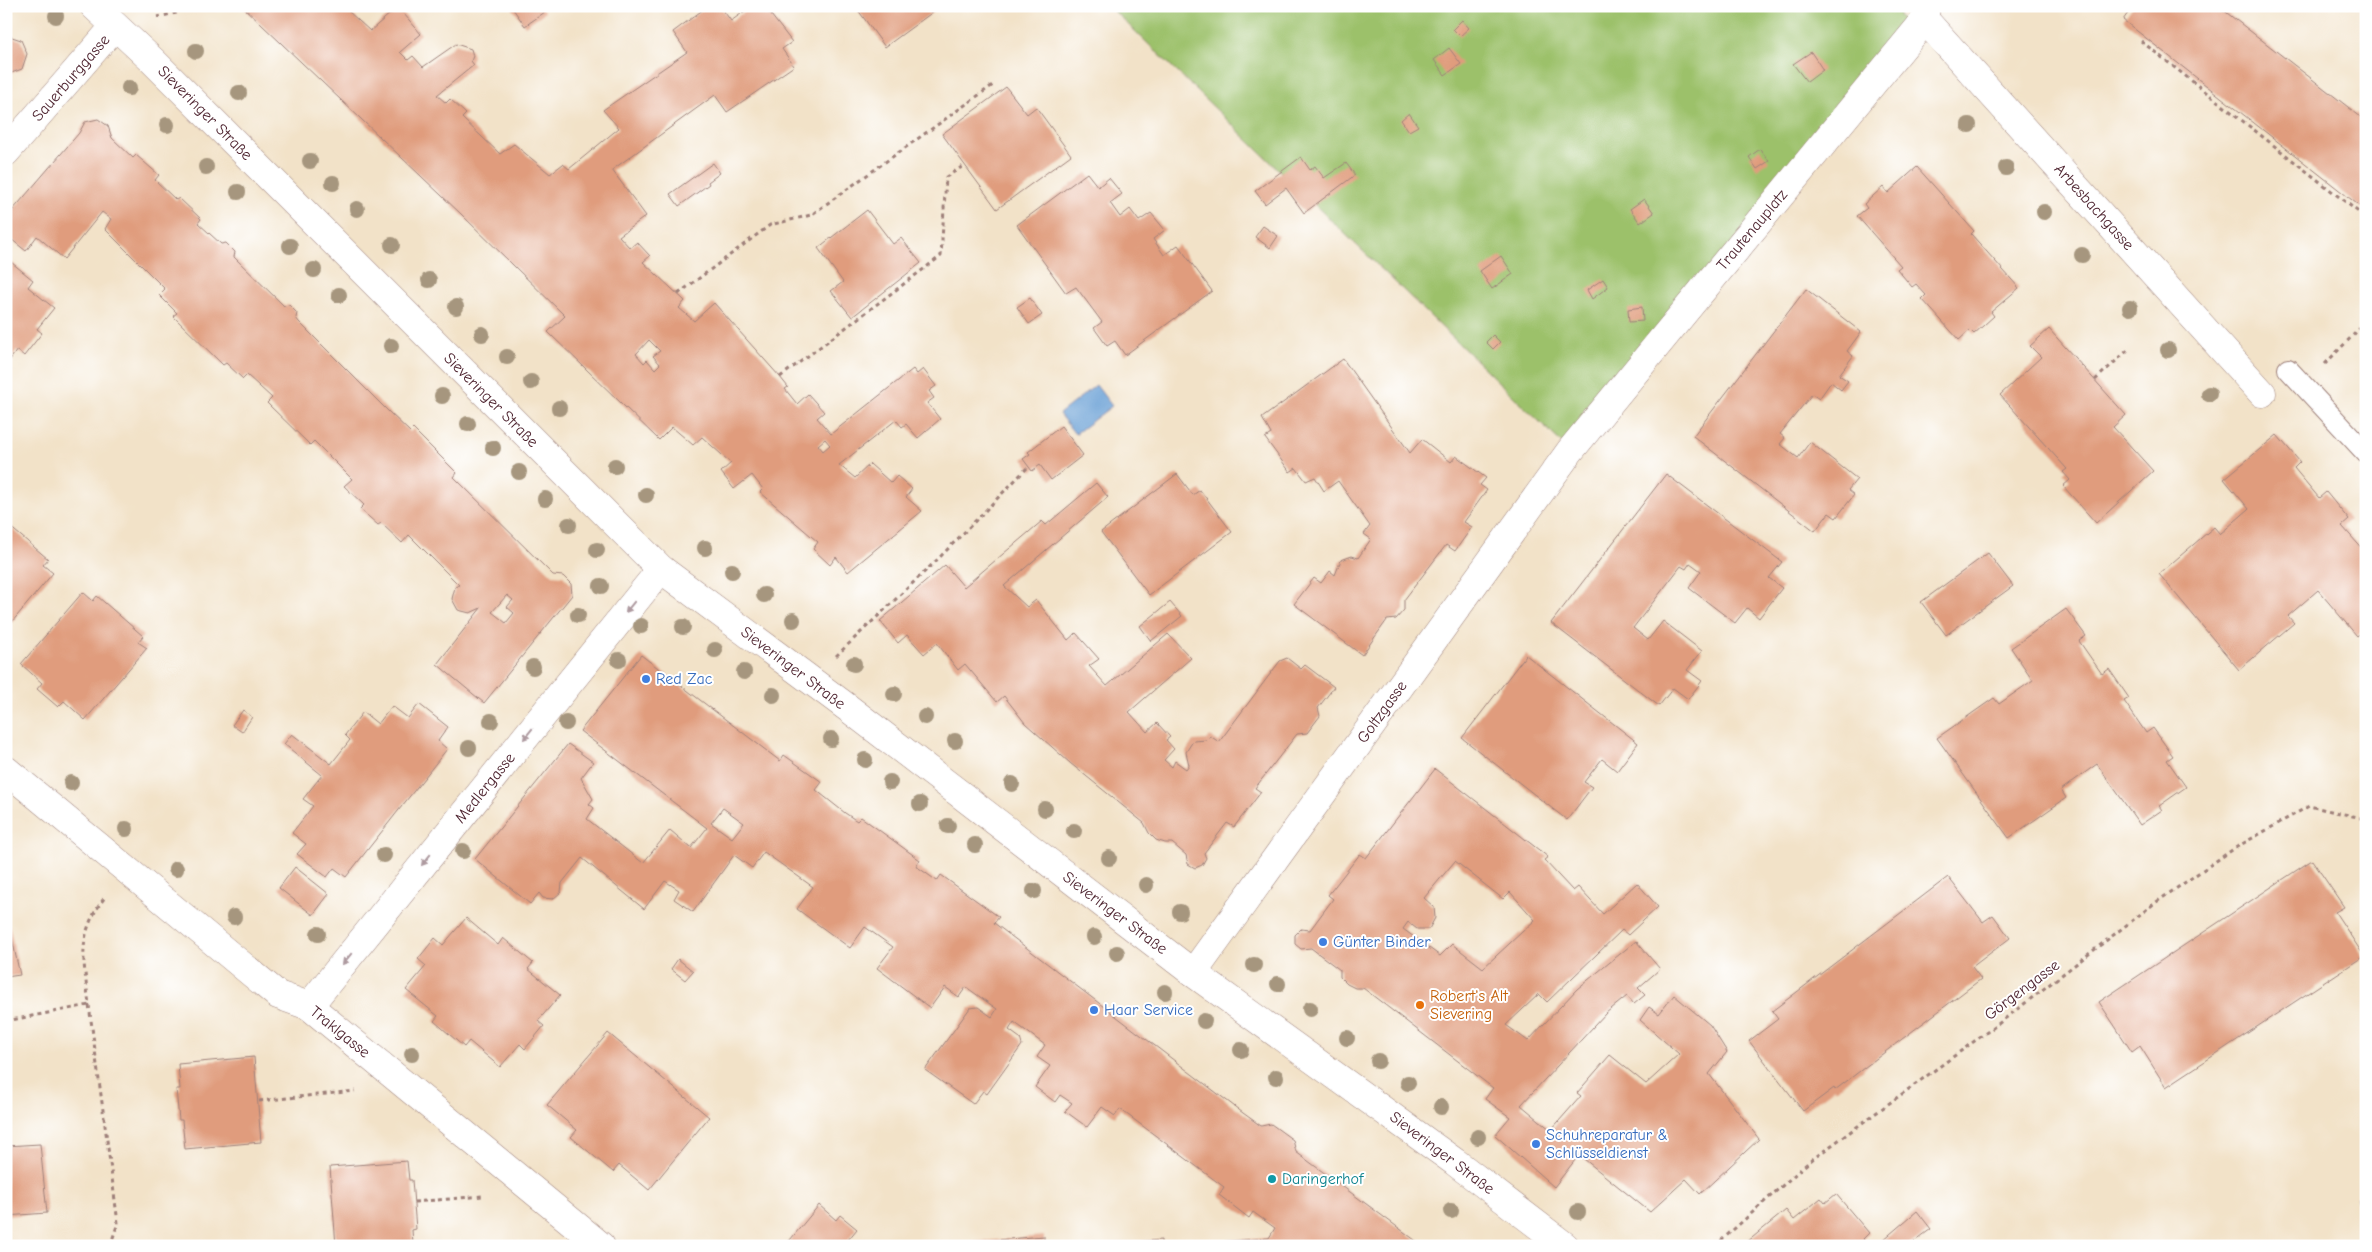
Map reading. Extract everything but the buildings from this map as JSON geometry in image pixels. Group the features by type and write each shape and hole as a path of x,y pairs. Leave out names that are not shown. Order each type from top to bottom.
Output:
{"street":[{"name":"Sieveringer Straße","path":"94,6 166,74 661,569 810,680 1193,973 1455,1162 1565,1246"},
{"name":"Arbesbachgasse","path":"1925,13 2262,393"},
{"name":"Trautenauplatz","path":"1570,451 1925,13"},
{"name":"Sauerburggasse","path":"6,152 115,26"},
{"name":"Goltzgasse","path":"1193,973 1570,451"},
{"name":"Medlergasse","path":"309,1006 661,569"},
{"name":"Traklgasse","path":"6,770 278,995 309,1006 601,1246"}],"lane":[{"path":"2288,369 2366,453"}],"path":[{"path":"2141,40 2366,218"},
{"path":"678,294 770,225 811,215 994,85"},
{"path":"780,377 941,256 946,177 965,165"},
{"path":"2303,386 2366,322"},
{"path":"2095,380 2128,350"},
{"path":"810,680 938,559 1028,466"},
{"name":"Görgengasse","path":"1715,1246 1810,1161 1998,1024 2155,903 2235,848 2309,806 2366,820"},
{"path":"110,1246 118,1223 89,1005 83,942 87,928 103,900 127,870"},
{"path":"6,1021 89,1005"},
{"path":"258,1101 405,1085"},
{"path":"414,1202 535,1191"}],"green space":[{"path":"1109,6 1899,6 1899,16 1916,31 1570,451"}],"water":[{"path":"1096,385 1112,406 1075,434 1059,414"}],"place":[{"name":"Red Zac","path":"646,679"},
{"name":"Günter Binder","path":"1323,942"},
{"name":"Robert's Alt Sievering","path":"1420,1005"},
{"name":"Haar Service","path":"1094,1010"},
{"name":"Schuhreparatur & Schlüsseldienst","path":"1536,1144"},
{"name":"Daringerhof","path":"1272,1179"}]}
